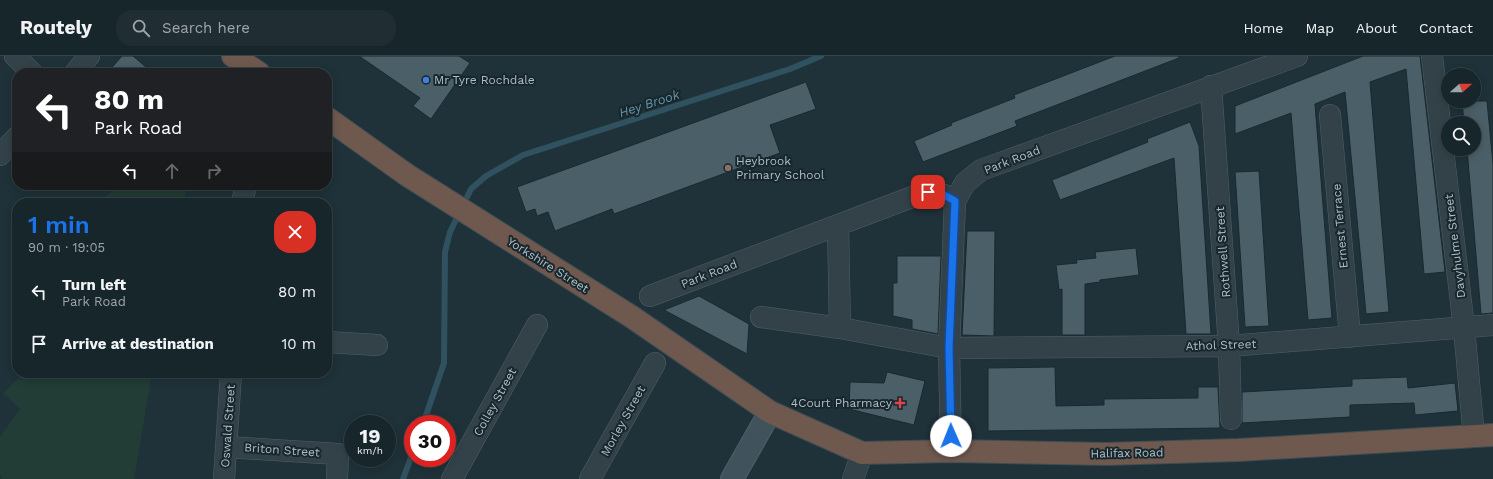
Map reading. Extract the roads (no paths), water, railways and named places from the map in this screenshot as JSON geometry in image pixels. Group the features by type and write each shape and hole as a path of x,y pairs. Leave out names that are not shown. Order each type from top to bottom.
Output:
{"highway":[{"path":"233,56 251,68"},
{"name":"Yorkshire Street","path":"332,122 406,175 632,316 770,412"},
{"name":"Halifax Road","path":"770,412 862,452 951,451 1106,454 1239,450 1483,436"}],"main road":[{"path":"732,479 770,412"}],"street":[{"path":"15,56 27,68"},
{"path":"78,68 89,56"},
{"name":"Park Road","path":"650,296 928,192 944,195 955,201 965,183 981,170 1297,56"},
{"name":"Davyhulme Street","path":"1432,56 1464,328 1483,436"},
{"name":"Rothwell Street","path":"1211,86 1229,346 1231,419"},
{"name":"Ernest Terrace","path":"1330,115 1350,336"},
{"path":"0,155 12,142"},
{"path":"951,451 949,348 955,201"},
{"path":"838,225 840,328"},
{"name":"Athol Street","path":"761,317 840,328 949,348 1229,346 1493,325"},
{"name":"Colley Street","path":"452,479 518,343 537,325"},
{"path":"332,342 377,345"},
{"name":"Morley Street","path":"590,479 655,363"},
{"name":"Oswald Street","path":"224,479 231,378"},
{"name":"Briton Street","path":"226,446 338,454 337,479"},
{"path":"852,479 862,452"}],"waterway":[{"name":"Hey Brook","path":"426,415 444,363 445,252 450,232 471,189 486,176 523,155 790,69 821,56"},
{"name":"Hey Brook","path":"403,479 407,467"}],"place":[{"name":"Mr Tyre Rochdale","path":"426,80"},
{"name":"Heybrook Primary School","path":"728,168"},
{"name":"4Court Pharmacy","path":"900,403"}]}
